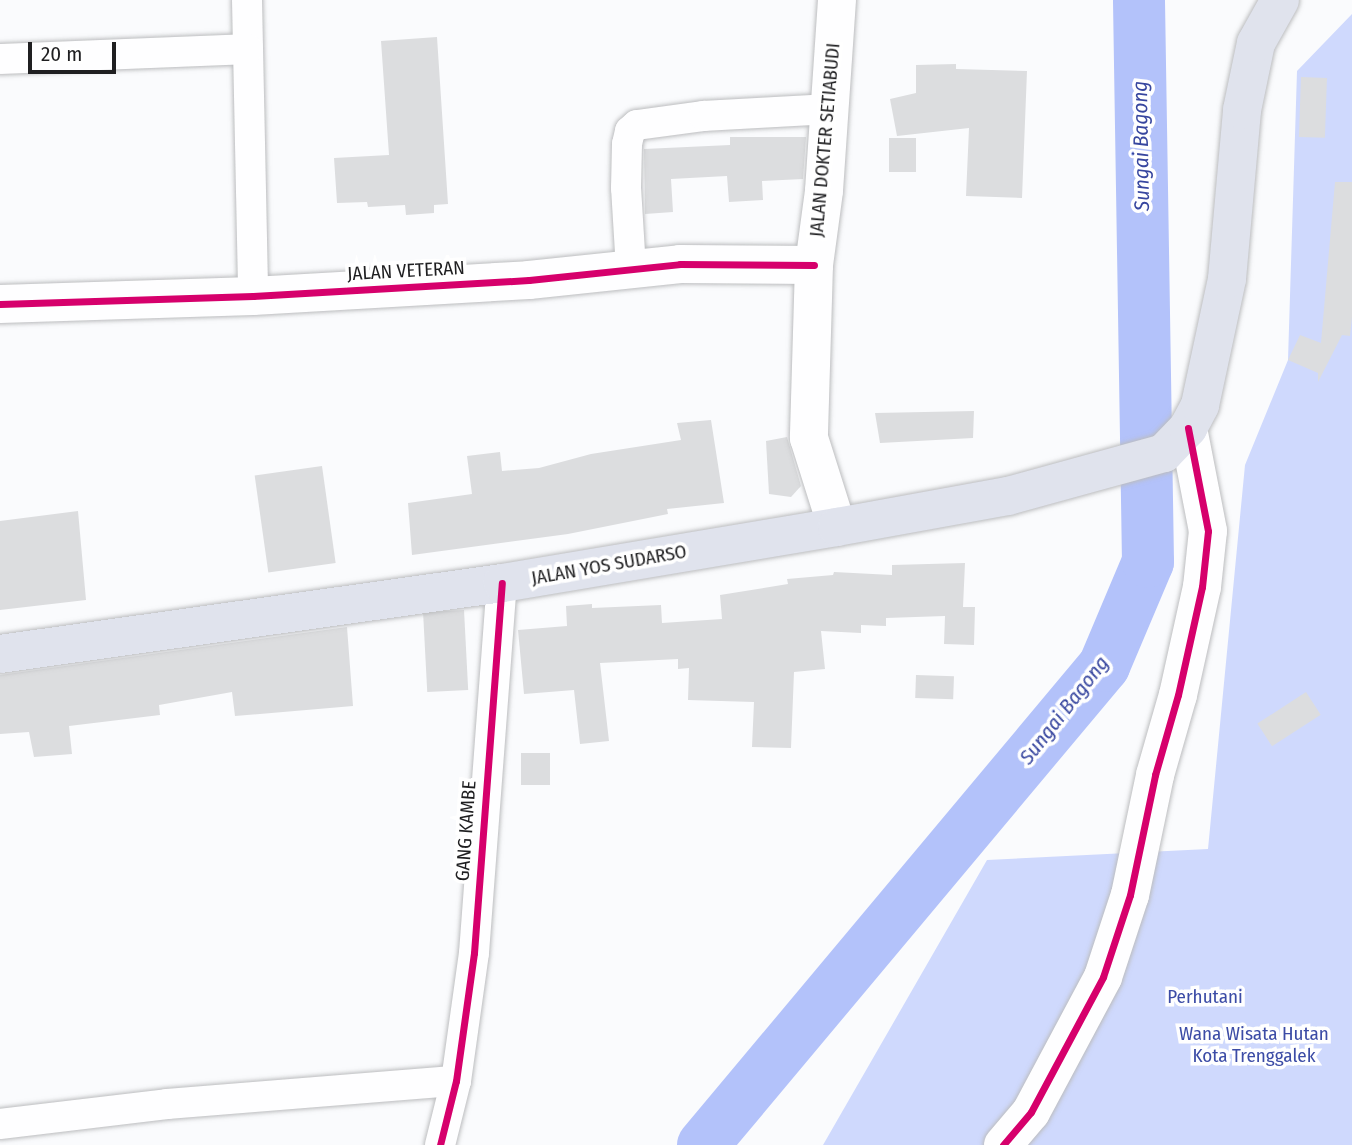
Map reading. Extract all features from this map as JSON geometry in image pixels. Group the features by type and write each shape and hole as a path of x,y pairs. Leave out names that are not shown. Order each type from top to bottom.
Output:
{"highway":[{"path":"1176,441 1200,405 1227,279 1241,110 1256,43 1280,0"},
{"name":"JALAN YOS SUDARSO","path":"0,654 502,583 837,527 1008,496 1176,441"}],"street":[{"path":"247,0 253,296"},
{"name":"JALAN DOKTER SETIABUDI","path":"837,0 824,191 814,265 809,438 837,527"},
{"path":"0,59 248,49"},
{"path":"631,269 626,188 627,144 630,131 637,125 704,116 829,109"},
{"name":"JALAN VETERAN","path":"0,304 253,296 529,280 680,264 814,265"},
{"path":"1003,1145 1031,1112 1103,977 1130,895 1155,775 1178,695 1202,587 1208,531 1176,441"},
{"name":"GANG KAMBE","path":"440,1145 456,1081 474,953 502,583"},
{"path":"0,1124 167,1104 456,1081"}],"green space":[{"name":"Perhutani","path":"1352,14 1352,1145 823,1145 987,860 1208,849 1245,465 1288,360 1297,71"}],"building":[{"path":"437,37 448,204 434,205 434,213 406,215 405,205 368,207 367,202 337,203 334,158 389,155 381,41"},
{"path":"956,64 956,69 1027,71 1022,198 966,196 969,128 897,136 890,99 916,93 916,65"},
{"path":"1301,77 1327,78 1325,138 1299,137"},
{"path":"730,137 806,137 803,179 762,181 763,200 729,202 727,176 671,179 673,212 645,214 644,149 730,145"},
{"path":"889,138 916,138 916,172 889,172"},
{"path":"1335,182 1352,182 1352,317 1350,336 1342,335 1318,382 1318,373 1288,360 1300,335 1321,343"},
{"path":"974,411 973,438 880,443 875,413"},
{"path":"711,420 724,503 667,509 668,514 568,534 412,555 408,503 472,494 467,456 500,452 502,471 539,468 591,454 681,440 677,423"},
{"path":"787,437 801,486 791,497 769,494 766,441"},
{"path":"322,466 336,563 268,573 255,475"},
{"path":"78,511 86,600 0,610 0,521"},
{"path":"965,563 963,607 975,607 974,645 944,644 945,616 886,618 886,626 861,625 861,633 821,631 825,669 794,672 791,748 752,747 754,702 688,700 689,668 678,669 678,659 600,663 609,741 580,744 574,690 524,694 518,630 567,626 566,606 592,604 592,608 661,605 662,623 722,619 720,595 788,584 787,579 833,575 834,572 892,575 892,565"},
{"path":"464,610 468,690 427,692 423,612"},
{"path":"347,627 353,706 235,716 232,692 159,705 160,715 69,726 72,754 34,757 29,732 0,734 0,675"},
{"path":"916,675 954,676 953,699 915,698"},
{"path":"1306,692 1321,715 1272,746 1257,724"},
{"path":"521,753 550,753 550,785 521,785"}],"waterway":[{"name":"Sungai Bagong","path":"703,1145 1104,666 1148,562 1139,0"}],"cycle path":[{"path":"0,304 253,296 529,280 680,264 814,265"},
{"path":"1003,1145 1031,1112 1103,977 1130,895 1155,775 1178,695 1202,587 1208,531 1188,428"},
{"path":"440,1145 456,1081 474,953 502,583"}],"park label":[{"name":"Wana Wisata Hutan Kota Trenggalek","path":"1254,1045"}]}
